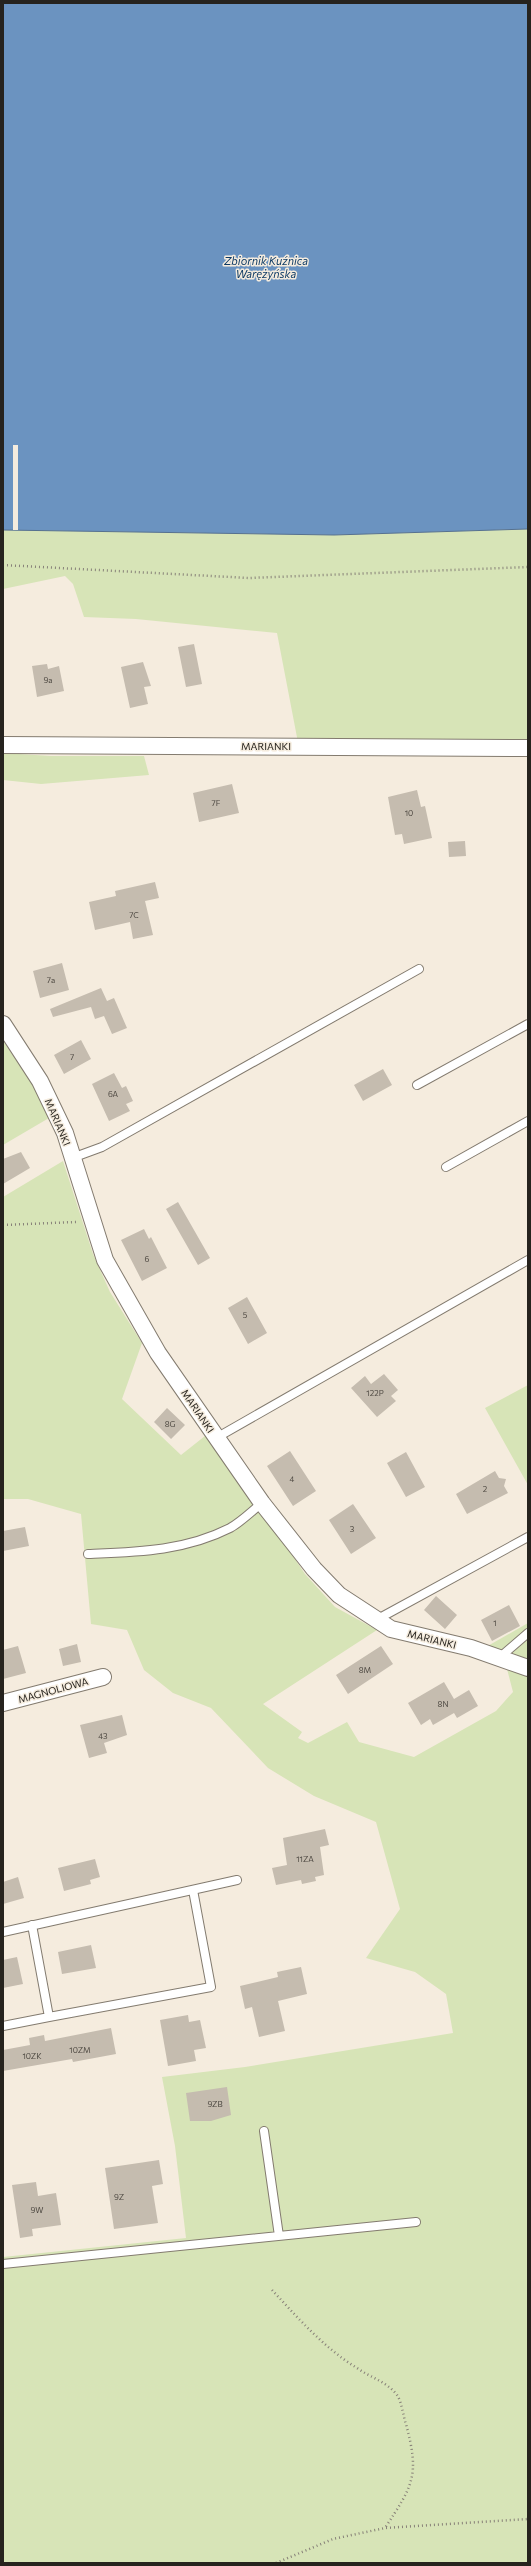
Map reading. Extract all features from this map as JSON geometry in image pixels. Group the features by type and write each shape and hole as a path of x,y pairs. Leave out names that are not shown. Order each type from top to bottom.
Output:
{"street":[{"name":"MARIANKI","path":"3,745 528,748"},
{"name":"MARIANKI","path":"3,1024 40,1081 65,1133 105,1260 158,1353 262,1503 314,1569 339,1595 391,1629 472,1648 528,1668"},
{"name":"MAGNOLIOWA","path":"3,1704 103,1677"}],"lane":[{"path":"72,1158 102,1147 419,969"},
{"path":"417,1085 528,1024"},
{"path":"446,1167 528,1121"},
{"path":"216,1438 528,1260"},
{"path":"88,1554 140,1552 186,1546 231,1527 262,1503"},
{"path":"376,1620 528,1537"},
{"path":"499,1658 528,1633"},
{"path":"3,1932 238,1880"},
{"path":"3,2026 211,1987 193,1890"},
{"path":"32,1925 49,2017"},
{"path":"264,2131 279,2236"},
{"path":"3,2264 416,2222"}],"path":[{"path":"3,565 249,578 528,567"},
{"path":"3,1225 92,1221"},
{"path":"272,2290 314,2335 357,2369 383,2381 398,2396 413,2457 413,2478 406,2496 385,2528"},
{"path":"276,2563 333,2539 385,2528 528,2519"}],"green space":[{"path":"528,529 528,748 300,753 277,633 136,619 84,617 73,584 65,576 3,589 3,530 334,535"},
{"path":"3,753 51,756 144,756 149,775 41,784 3,780"},
{"path":"3,1041 38,1091 49,1118 3,1145"},
{"path":"63,1161 93,1254 110,1292 142,1343 122,1399 181,1455 210,1432 305,1574 335,1607 377,1630 263,1704 302,1732 298,1738 308,1743 347,1722 359,1742 414,1757 496,1711 513,1692 507,1669 472,1655 528,1623 528,2563 3,2563 3,2257 186,2238 175,2146 162,2077 245,2067 453,2033 446,1994 415,1972 366,1958 400,1909 376,1822 314,1796 268,1768 211,1708 173,1693 144,1670 127,1630 91,1624 81,1514 28,1499 3,1499 3,1197"},
{"path":"528,1385 528,1485 485,1408"}],"water":[{"name":"Zbiornik Kuźnica Warężyńska","path":"3,3 528,3 528,529 334,535 3,530"}],"pier":[{"path":"13,445 18,445 18,530 13,530"}],"building":[{"path":"194,644 202,684 186,687 178,647"},
{"path":"143,662 151,686 144,687 148,704 130,708 121,667"},
{"path":"47,664 48,669 59,666 64,691 37,697 32,666"},
{"path":"232,784 239,813 199,822 193,793"},
{"path":"417,790 421,807 425,806 432,838 404,844 402,834 395,835 388,797"},
{"path":"465,841 466,856 449,857 448,842"},
{"path":"155,882 159,898 145,901 153,935 133,939 130,922 95,930 89,902 116,896 115,891"},
{"path":"62,963 69,990 40,998 33,971"},
{"path":"101,988 107,1001 114,998 127,1028 112,1034 104,1016 95,1019 91,1007 53,1017 50,1009"},
{"path":"81,1040 91,1059 64,1074 54,1055"},
{"path":"383,1069 392,1085 363,1101 354,1085"},
{"path":"114,1073 122,1088 126,1086 133,1101 126,1104 130,1111 109,1121 92,1084"},
{"path":"21,1152 30,1168 3,1184 3,1159"},
{"path":"178,1202 210,1258 198,1265 166,1209"},
{"path":"144,1229 149,1239 151,1237 167,1268 142,1281 121,1240"},
{"path":"247,1297 267,1333 248,1344 228,1308"},
{"path":"384,1374 398,1390 391,1396 396,1401 377,1417 351,1388 365,1376 371,1384"},
{"path":"167,1408 185,1425 171,1439 154,1422"},
{"path":"290,1451 316,1491 293,1506 267,1466"},
{"path":"406,1452 425,1487 406,1497 387,1463"},
{"path":"495,1471 499,1478 506,1479 504,1486 508,1493 467,1514 456,1494"},
{"path":"353,1504 376,1538 351,1554 329,1520"},
{"path":"25,1527 29,1546 3,1551 3,1531"},
{"path":"436,1596 457,1615 445,1629 424,1610"},
{"path":"509,1605 520,1626 492,1641 481,1620"},
{"path":"77,1644 81,1662 63,1666 59,1649"},
{"path":"18,1646 26,1673 3,1679 3,1650"},
{"path":"381,1646 393,1664 348,1694 336,1675"},
{"path":"444,1682 454,1699 469,1690 478,1706 457,1718 454,1713 433,1725 430,1719 421,1725 408,1703"},
{"path":"122,1715 127,1735 104,1743 107,1753 89,1758 80,1725"},
{"path":"325,1829 329,1845 320,1847 324,1875 315,1877 316,1881 302,1884 301,1880 276,1885 272,1868 287,1865 283,1838"},
{"path":"95,1859 100,1877 90,1880 91,1884 64,1891 58,1868"},
{"path":"18,1877 24,1898 3,1904 3,1882"},
{"path":"91,1945 96,1968 62,1974 58,1952"},
{"path":"17,1957 23,1984 3,1988 3,1960"},
{"path":"301,1967 307,1994 278,2001 285,2031 259,2037 252,2007 245,2009 240,1986 278,1977 277,1972"},
{"path":"188,2015 189,2022 200,2020 206,2048 194,2050 196,2061 168,2066 160,2020"},
{"path":"111,2028 116,2054 73,2062 72,2059 3,2071 3,2050 30,2045 29,2038 44,2035 45,2041"},
{"path":"227,2087 231,2115 211,2121 190,2121 186,2093"},
{"path":"159,2160 163,2184 152,2186 158,2223 114,2229 105,2168"},
{"path":"36,2182 38,2196 56,2193 61,2225 32,2229 33,2236 20,2238 12,2185"}]}
